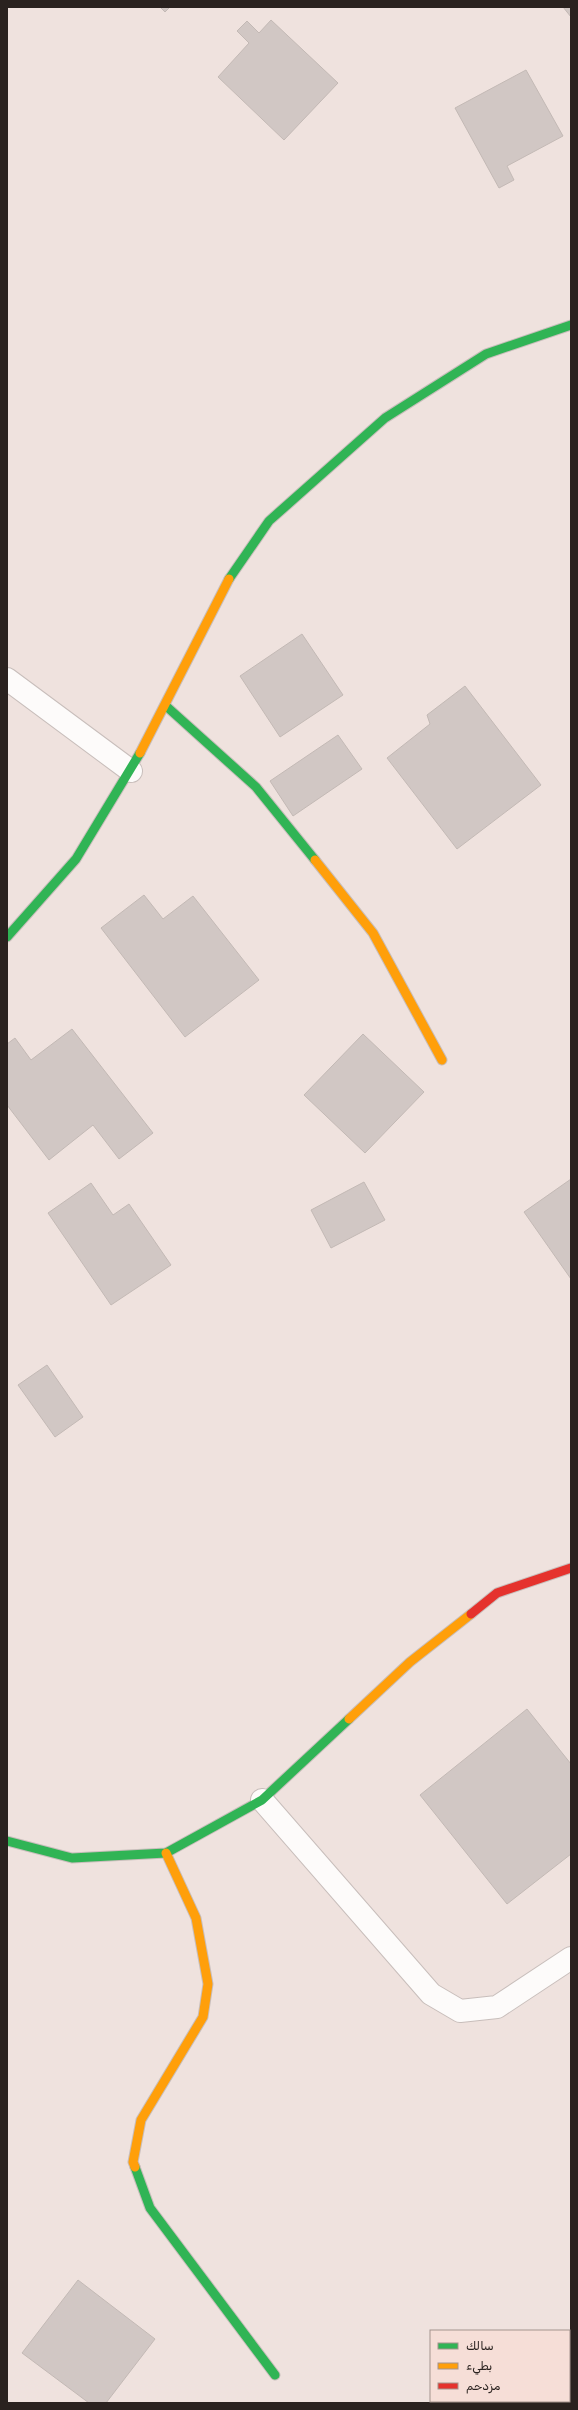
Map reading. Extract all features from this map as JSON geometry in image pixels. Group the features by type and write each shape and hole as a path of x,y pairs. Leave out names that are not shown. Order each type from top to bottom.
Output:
{"street":[{"path":"7,937 76,859 131,771 166,706 185,663 229,580 269,521 385,418 486,354 571,325"},
{"path":"7,678 131,771"},
{"path":"166,706 256,786 373,933 442,1060"},
{"path":"7,1840 72,1858 166,1853 262,1800 410,1662 497,1593 571,1568"},
{"path":"262,1800 431,1994 460,2011 497,2007 571,1958"},
{"path":"166,1853 196,1918 208,1984 203,2017 141,2120 133,2162 150,2208 274,2375"}],"building":[{"path":"160,7 170,7 165,12"},
{"path":"563,7 571,7 571,17"},
{"path":"271,20 338,83 284,140 218,77 249,43 237,31 247,21 259,33"},
{"path":"526,70 563,136 507,166 514,180 499,188 455,108"},
{"path":"302,634 343,695 280,737 240,676"},
{"path":"465,686 541,785 457,849 387,758 430,724 427,715"},
{"path":"338,735 362,769 293,816 270,781"},
{"path":"144,895 163,919 193,896 259,980 185,1037 101,928"},
{"path":"72,1029 153,1133 119,1159 93,1125 49,1160 7,1105 7,1044 15,1038 31,1060"},
{"path":"363,1034 424,1092 365,1153 304,1095"},
{"path":"571,1179 571,1279 524,1212"},
{"path":"364,1182 385,1220 331,1248 311,1210"},
{"path":"91,1183 113,1215 129,1204 171,1265 111,1305 48,1213"},
{"path":"47,1365 83,1417 55,1437 18,1385"},
{"path":"527,1709 571,1764 571,1854 507,1904 420,1795"},
{"path":"78,2280 155,2339 106,2403 89,2403 22,2353"}],"traffic: fast":[{"path":"229,579 269,521 385,418 486,354 571,325"},
{"path":"166,706 256,787 315,860"},
{"path":"7,937 76,859 140,753"},
{"path":"7,1841 72,1858 166,1853 262,1800 349,1719"},
{"path":"135,2167 150,2208 275,2375"}],"traffic: slow":[{"path":"140,753 229,579"},
{"path":"315,860 373,933 442,1060"},
{"path":"349,1719 410,1662 471,1614"},
{"path":"135,2167 133,2162 141,2120 203,2017 208,1984 196,1918 166,1853"}],"traffic: jam":[{"path":"471,1614 497,1593 571,1568"}]}
